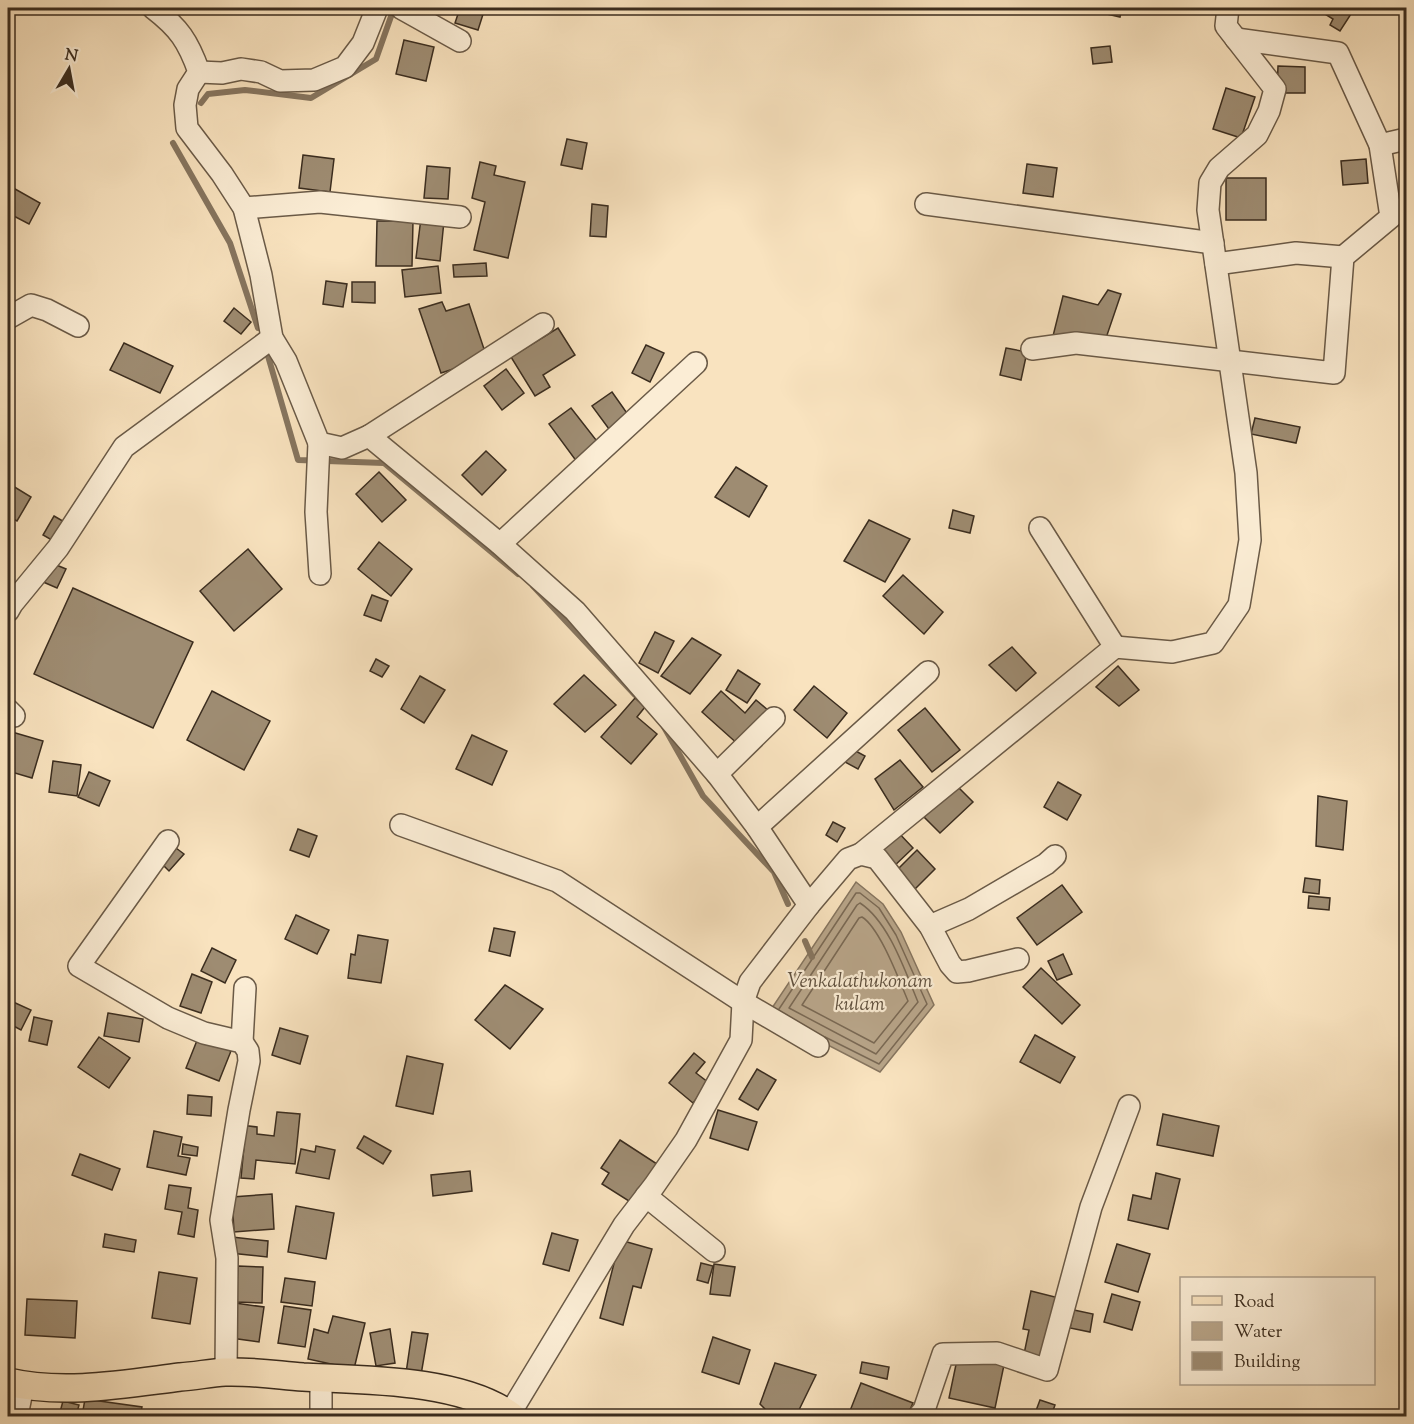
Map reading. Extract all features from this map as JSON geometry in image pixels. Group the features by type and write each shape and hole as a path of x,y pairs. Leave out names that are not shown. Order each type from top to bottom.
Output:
{"main road":[{"path":"15,1384 80,1388 226,1372 321,1378 448,1390 476,1398 510,1416"}],"street":[{"path":"153,8 168,19 188,43 200,72"},
{"path":"200,72 222,73 241,69 261,72 280,81 314,80 345,67 363,43 377,8"},
{"path":"402,8 460,41"},
{"path":"510,1416 624,1225 686,1140 741,1040 743,1002 750,982 848,858 861,854 1115,647 1172,652 1213,643 1239,605 1250,540 1246,473 1208,210 1210,183 1220,168 1257,135 1269,111 1275,89 1226,26 1228,8"},
{"path":"1216,264 1296,254 1343,257 1391,218 1380,145 1338,53 1236,39"},
{"path":"200,72 188,89 185,105 187,128 222,174 244,208 261,275 272,338 286,361 319,443 316,512 321,574"},
{"path":"1380,145 1407,139"},
{"path":"244,208 320,202 460,217"},
{"path":"926,204 1213,243"},
{"path":"1032,349 1076,343 1334,373 1343,257"},
{"path":"8,318 30,305 47,310 78,326"},
{"path":"319,443 342,448 369,436 543,324"},
{"path":"8,611 58,548 123,447 272,338"},
{"path":"500,544 696,363"},
{"path":"369,436 500,544 575,611 717,774 757,827 809,905"},
{"path":"1040,528 1115,647"},
{"path":"757,827 928,672"},
{"path":"717,774 774,718"},
{"path":"401,825 556,880 743,1002 818,1046"},
{"path":"168,841 79,966 168,1018 204,1033 243,1042"},
{"path":"861,854 877,858 930,927 950,964 957,972 1018,959"},
{"path":"930,927 969,909 1046,864 1055,856"},
{"path":"226,1372 227,1258 220,1220 249,1061 243,1042 245,988"},
{"path":"919,1416 924,1410 943,1354 997,1353 1047,1370 1091,1208 1129,1106"},
{"path":"646,1196 714,1251"},
{"path":"321,1378 321,1416"},
{"path":"15,1384 17,1416"}],"water":[{"name":"Venkalathukonam kulam","path":"856,882 883,904 901,932 934,1005 880,1072 768,1014"}],"building":[{"path":"460,8 485,8 478,30 455,23"},
{"path":"1085,8 1122,8 1120,17"},
{"path":"1341,8 1351,14 1340,31 1330,25 1333,19 1317,9"},
{"path":"404,40 434,47 426,81 396,74"},
{"path":"1110,46 1112,62 1093,64 1091,48"},
{"path":"1278,66 1305,67 1305,93 1277,93"},
{"path":"1226,88 1255,97 1241,138 1213,129"},
{"path":"567,139 587,143 582,169 561,165"},
{"path":"303,155 334,159 330,192 299,188"},
{"path":"1366,159 1368,183 1343,185 1341,161"},
{"path":"480,162 496,166 494,175 525,182 508,258 474,250 485,202 472,198"},
{"path":"1027,164 1057,168 1053,197 1023,193"},
{"path":"427,166 450,168 448,199 424,198"},
{"path":"1226,178 1266,178 1266,220 1226,220"},
{"path":"8,185 40,203 29,224 8,213"},
{"path":"592,204 608,206 606,237 590,236"},
{"path":"421,218 444,221 440,261 416,258"},
{"path":"377,221 413,221 412,266 376,266"},
{"path":"486,263 487,276 454,277 453,265"},
{"path":"438,266 441,293 405,297 402,270"},
{"path":"326,281 347,284 343,307 323,304"},
{"path":"352,282 375,282 375,303 352,302"},
{"path":"1108,290 1121,294 1105,341 1053,336 1063,296 1098,305"},
{"path":"442,302 446,311 469,304 487,358 441,373 419,309"},
{"path":"234,308 251,322 241,334 224,321"},
{"path":"558,328 575,355 543,375 550,387 535,396 511,357"},
{"path":"124,343 173,366 160,393 110,370"},
{"path":"646,345 664,353 650,382 632,373"},
{"path":"1006,348 1027,352 1021,380 1000,375"},
{"path":"506,369 524,393 502,410 484,386"},
{"path":"612,392 629,416 609,429 592,406"},
{"path":"571,408 600,445 577,462 549,424"},
{"path":"1255,418 1300,427 1296,443 1251,434"},
{"path":"486,451 506,470 482,495 462,475"},
{"path":"736,467 767,486 749,517 715,497"},
{"path":"379,472 406,500 382,522 356,494"},
{"path":"8,483 31,497 17,521 8,516"},
{"path":"953,510 974,516 970,533 949,528"},
{"path":"54,516 68,524 57,543 43,535"},
{"path":"869,520 910,539 885,582 844,561"},
{"path":"379,542 412,569 391,596 358,569"},
{"path":"248,549 282,589 234,631 200,591"},
{"path":"49,562 66,569 57,588 41,581"},
{"path":"903,575 943,612 924,634 883,596"},
{"path":"73,588 193,642 153,728 34,674"},
{"path":"372,595 388,601 381,621 364,615"},
{"path":"655,632 674,641 658,673 639,663"},
{"path":"692,638 721,655 690,694 661,676"},
{"path":"1012,647 1036,673 1016,691 989,665"},
{"path":"376,659 389,666 382,677 370,671"},
{"path":"1118,666 1139,690 1119,706 1096,687"},
{"path":"738,670 760,684 747,703 726,690"},
{"path":"584,675 616,705 585,732 554,704"},
{"path":"420,676 445,690 424,723 401,709"},
{"path":"814,686 847,713 827,738 794,710"},
{"path":"212,691 270,721 244,770 187,740"},
{"path":"721,691 745,713 756,700 769,711 740,746 702,712"},
{"path":"635,698 645,707 637,717 657,734 631,764 601,737"},
{"path":"925,708 960,750 932,772 898,730"},
{"path":"12,732 43,741 32,778 8,771 8,746"},
{"path":"472,735 507,751 492,785 456,769"},
{"path":"852,749 865,756 858,769 845,762"},
{"path":"900,760 923,787 894,810 875,779"},
{"path":"53,761 81,765 77,796 49,792"},
{"path":"89,772 110,781 99,806 78,797"},
{"path":"1058,782 1081,795 1067,820 1044,807"},
{"path":"957,786 973,802 940,833 924,817"},
{"path":"1318,796 1347,801 1343,850 1316,846"},
{"path":"833,822 845,828 837,842 826,835"},
{"path":"298,829 317,836 309,857 290,850"},
{"path":"895,829 913,848 890,870 872,851"},
{"path":"176,848 184,854 169,871 162,864"},
{"path":"917,850 935,869 910,894 891,876"},
{"path":"1305,878 1320,880 1319,894 1303,892"},
{"path":"1062,885 1082,912 1037,945 1017,918"},
{"path":"1309,896 1330,898 1329,910 1308,908"},
{"path":"296,915 329,930 317,954 285,939"},
{"path":"494,928 515,932 510,956 489,951"},
{"path":"358,935 388,940 381,983 348,978 351,954 355,955"},
{"path":"212,948 236,960 225,983 201,971"},
{"path":"1063,954 1072,974 1057,980 1048,961"},
{"path":"1041,968 1080,1005 1062,1024 1023,987"},
{"path":"192,974 212,982 201,1013 180,1006"},
{"path":"505,985 543,1009 510,1049 475,1020"},
{"path":"11,1001 31,1010 21,1030 8,1023 8,1007"},
{"path":"108,1013 143,1019 139,1042 104,1036"},
{"path":"34,1017 52,1021 47,1045 29,1041"},
{"path":"280,1028 308,1036 300,1064 272,1055"},
{"path":"1035,1035 1075,1057 1060,1083 1020,1062"},
{"path":"99,1037 130,1058 109,1088 78,1067"},
{"path":"198,1038 231,1051 219,1081 186,1068"},
{"path":"694,1053 705,1062 696,1073 709,1083 693,1103 669,1083"},
{"path":"407,1056 443,1064 433,1114 396,1106"},
{"path":"757,1069 776,1080 758,1110 739,1099"},
{"path":"188,1095 212,1097 211,1116 187,1114"},
{"path":"718,1110 757,1122 748,1150 710,1138"},
{"path":"277,1112 300,1114 295,1164 256,1160 254,1179 241,1178 244,1146 241,1125 257,1127 257,1134 274,1136"},
{"path":"1163,1114 1219,1126 1213,1156 1157,1145"},
{"path":"154,1131 182,1137 178,1156 190,1158 186,1175 147,1167"},
{"path":"364,1136 391,1151 383,1164 357,1148"},
{"path":"620,1140 657,1164 632,1203 602,1184 609,1173 601,1168"},
{"path":"183,1144 198,1147 197,1156 182,1154"},
{"path":"316,1146 335,1150 329,1179 296,1173 301,1149 315,1152"},
{"path":"80,1154 120,1169 112,1190 72,1175"},
{"path":"470,1171 472,1191 433,1196 431,1175"},
{"path":"1156,1173 1180,1179 1168,1229 1128,1220 1133,1195 1151,1199"},
{"path":"169,1185 191,1188 188,1208 198,1210 194,1237 178,1234 182,1212 165,1209"},
{"path":"272,1194 274,1229 234,1232 232,1197"},
{"path":"296,1206 334,1213 326,1259 288,1252"},
{"path":"552,1233 578,1240 569,1271 543,1264"},
{"path":"105,1234 136,1240 134,1252 103,1247"},
{"path":"232,1237 268,1241 267,1257 230,1253"},
{"path":"620,1240 652,1249 641,1288 633,1286 623,1325 600,1318"},
{"path":"1117,1244 1150,1254 1138,1292 1105,1282"},
{"path":"701,1263 713,1266 708,1283 697,1280"},
{"path":"714,1264 735,1267 730,1296 710,1294"},
{"path":"238,1266 263,1267 262,1303 236,1302"},
{"path":"159,1272 197,1278 190,1324 152,1318"},
{"path":"285,1278 315,1282 312,1306 281,1302"},
{"path":"1031,1291 1059,1298 1045,1359 1024,1354 1029,1330 1023,1329"},
{"path":"1112,1294 1140,1302 1132,1330 1104,1322"},
{"path":"27,1299 77,1301 75,1338 25,1335"},
{"path":"235,1303 264,1307 259,1342 231,1338"},
{"path":"284,1306 311,1310 305,1347 278,1343"},
{"path":"1074,1310 1093,1314 1090,1332 1070,1328"},
{"path":"333,1316 365,1323 354,1369 308,1359 314,1329 328,1333"},
{"path":"390,1329 395,1363 376,1366 370,1333"},
{"path":"412,1332 428,1334 421,1375 406,1373"},
{"path":"713,1337 750,1350 739,1384 702,1372"},
{"path":"958,1355 1004,1365 995,1408 949,1398"},
{"path":"862,1362 889,1367 887,1379 860,1373"},
{"path":"775,1363 816,1375 796,1416 772,1416 760,1404"},
{"path":"861,1383 913,1403 907,1416 848,1416"},
{"path":"85,1399 142,1407 140,1416 82,1416"},
{"path":"1040,1400 1055,1405 1051,1416 1034,1416"},
{"path":"63,1401 79,1405 76,1416 59,1416"}],"waterway":[{"path":"201,103 208,94 245,90 311,98 376,59 394,8"},
{"path":"173,143 230,243 258,328"},
{"path":"268,356 298,460 384,463 518,574"},
{"path":"533,586 635,695"},
{"path":"664,727 703,796 774,872 788,904"},
{"path":"805,941 812,957"}]}
